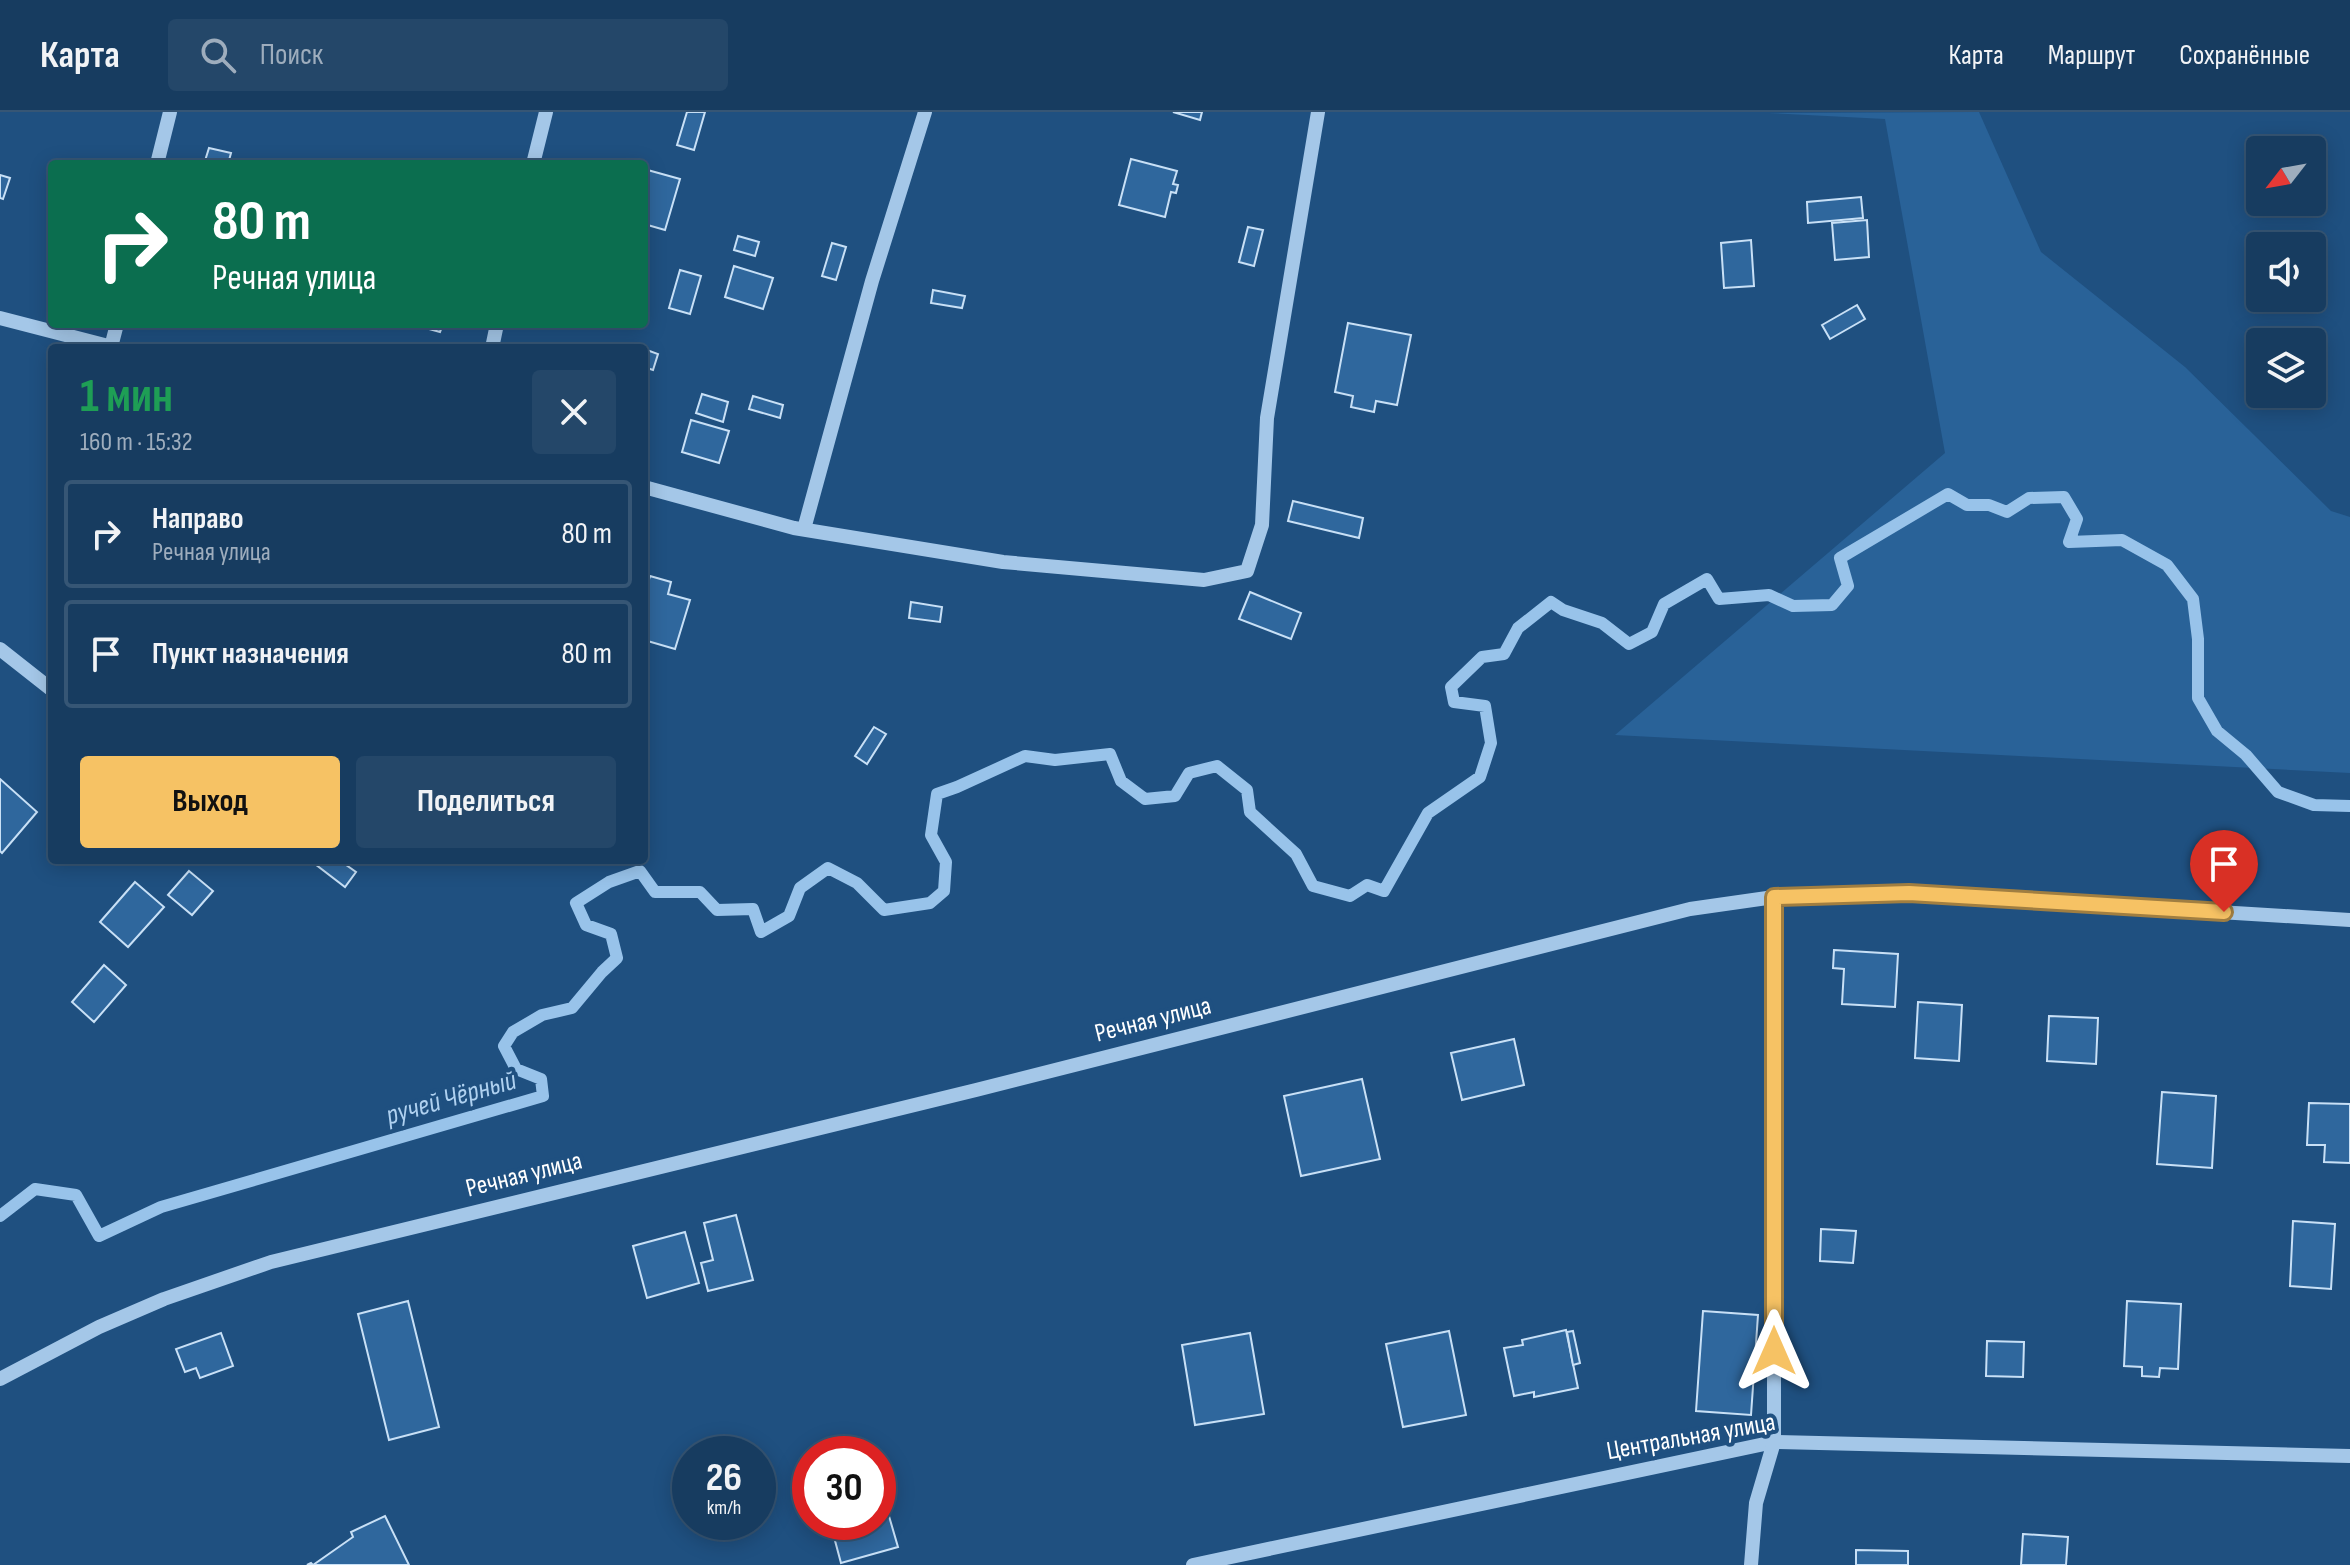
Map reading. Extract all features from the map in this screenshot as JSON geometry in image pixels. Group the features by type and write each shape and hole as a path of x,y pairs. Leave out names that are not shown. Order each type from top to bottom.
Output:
{"street":[{"path":"158,160 170,112"},
{"path":"534,160 546,112"},
{"path":"804,529 872,281 925,112"},
{"path":"648,488 804,529 1003,562 1204,580 1247,571 1262,525 1267,418 1318,112"},
{"path":"0,318 102,344"},
{"path":"0,649 48,687"},
{"name":"Речная улица","path":"0,1379 99,1327 164,1299 271,1262 976,1090 1690,909 1774,897 1909,893 2350,920"},
{"path":"1751,1565 1756,1503 1774,1442 1774,897"},
{"name":"Центральная улица","path":"1193,1565 1234,1560 1774,1442 2350,1456"}],"shaded area":[{"path":"1979,112 2041,252 2185,367 2331,511 2350,517 2350,773 1615,735 1945,453 1885,119 1768,113"}],"building":[{"path":"687,112 705,112 694,150 677,145"},
{"path":"1173,112 1202,112 1200,120"},
{"path":"209,148 231,153 229,160 205,160"},
{"path":"1131,159 1177,171 1173,184 1178,185 1176,193 1171,192 1165,217 1119,205"},
{"path":"648,170 680,179 665,230 648,225"},
{"path":"0,175 10,178 3,199 0,198"},
{"path":"1861,197 1863,218 1808,223 1807,202"},
{"path":"1867,220 1869,257 1835,260 1832,223"},
{"path":"1248,227 1263,230 1254,266 1239,262"},
{"path":"738,236 759,242 755,256 734,250"},
{"path":"1751,240 1754,286 1724,288 1721,243"},
{"path":"832,243 846,247 836,280 822,276"},
{"path":"734,266 773,278 763,309 725,297"},
{"path":"680,270 701,276 690,314 669,308"},
{"path":"933,290 965,296 962,308 931,303"},
{"path":"1857,305 1865,319 1830,339 1822,325"},
{"path":"1348,323 1411,335 1397,405 1376,401 1374,412 1351,407 1353,396 1335,392"},
{"path":"648,350 658,354 653,370 648,368"},
{"path":"702,394 728,402 723,422 696,413"},
{"path":"753,396 783,405 780,418 749,409"},
{"path":"691,420 729,431 719,463 682,452"},
{"path":"1293,501 1363,518 1359,538 1288,521"},
{"path":"650,576 671,582 668,594 690,600 675,649 648,641"},
{"path":"1250,592 1301,613 1291,639 1239,619"},
{"path":"911,602 942,607 940,622 909,618"},
{"path":"874,727 886,734 867,764 855,756"},
{"path":"0,779 37,812 2,853 0,851"},
{"path":"315,864 345,864 356,872 345,887"},
{"path":"189,871 213,891 192,915 168,895"},
{"path":"135,882 164,907 128,947 100,922"},
{"path":"1834,950 1898,954 1895,1007 1842,1004 1844,969 1833,968"},
{"path":"104,965 126,985 94,1022 72,1002"},
{"path":"1918,1002 1962,1005 1959,1061 1915,1058"},
{"path":"2049,1016 2098,1018 2096,1064 2047,1061"},
{"path":"1514,1039 1524,1085 1462,1100 1451,1053"},
{"path":"1362,1079 1380,1159 1301,1176 1284,1096"},
{"path":"2162,1092 2216,1096 2212,1168 2157,1164"},
{"path":"2309,1103 2350,1104 2350,1163 2324,1162 2325,1145 2307,1145"},
{"path":"736,1215 753,1280 708,1291 701,1263 713,1260 704,1223"},
{"path":"2293,1221 2335,1224 2331,1289 2290,1286"},
{"path":"1821,1229 1856,1231 1853,1263 1820,1261"},
{"path":"685,1232 699,1283 647,1298 633,1246"},
{"path":"408,1301 439,1427 389,1440 358,1314"},
{"path":"2127,1301 2181,1304 2178,1369 2160,1368 2159,1377 2142,1376 2142,1367 2124,1366"},
{"path":"1703,1311 1758,1315 1751,1415 1696,1411"},
{"path":"1566,1330 1578,1388 1534,1397 1534,1392 1514,1396 1504,1348 1523,1345 1522,1340"},
{"path":"1449,1331 1466,1415 1403,1427 1386,1344"},
{"path":"1573,1331 1580,1363 1573,1365 1567,1332"},
{"path":"221,1333 233,1366 200,1378 196,1368 185,1372 176,1349"},
{"path":"1250,1333 1264,1414 1195,1425 1182,1345"},
{"path":"1987,1341 2024,1342 2023,1377 1986,1376"},
{"path":"385,1516 409,1565 313,1565 353,1537 351,1532"},
{"path":"2023,1534 2068,1537 2066,1565 2021,1565"},
{"path":"835,1540 896,1540 898,1547 841,1563"},
{"path":"1856,1550 1908,1551 1908,1565 1856,1565"}],"waterway":[{"name":"ручей Чёрный","path":"0,1216 35,1189 76,1195 99,1236 161,1207 543,1096 541,1079 516,1069 504,1046 513,1032 542,1015 572,1008 617,958 611,934 586,925 576,903 609,882 640,871 655,892 700,892 717,910 753,909 761,932 789,916 800,888 828,868 857,883 884,910 930,903 944,891 946,862 931,835 937,794 1025,756 1055,760 1110,754 1121,781 1145,799 1175,796 1189,773 1217,766 1247,790 1250,812 1296,854 1313,886 1350,896 1367,885 1384,891 1428,813 1480,777 1491,743 1485,706 1454,702 1451,687 1482,657 1504,654 1518,628 1551,602 1563,610 1602,623 1629,644 1652,632 1664,604 1707,579 1719,599 1769,595 1793,606 1832,605 1848,586 1840,558 1948,494 1967,505 1989,505 2007,512 2029,498 2064,497 2077,519 2069,542 2122,540 2167,565 2193,599 2198,639 2198,698 2217,731 2246,755 2278,792 2314,805 2350,806"}],"route":[{"path":"1774,1351 1774,897 1909,893 2224,912"}]}
